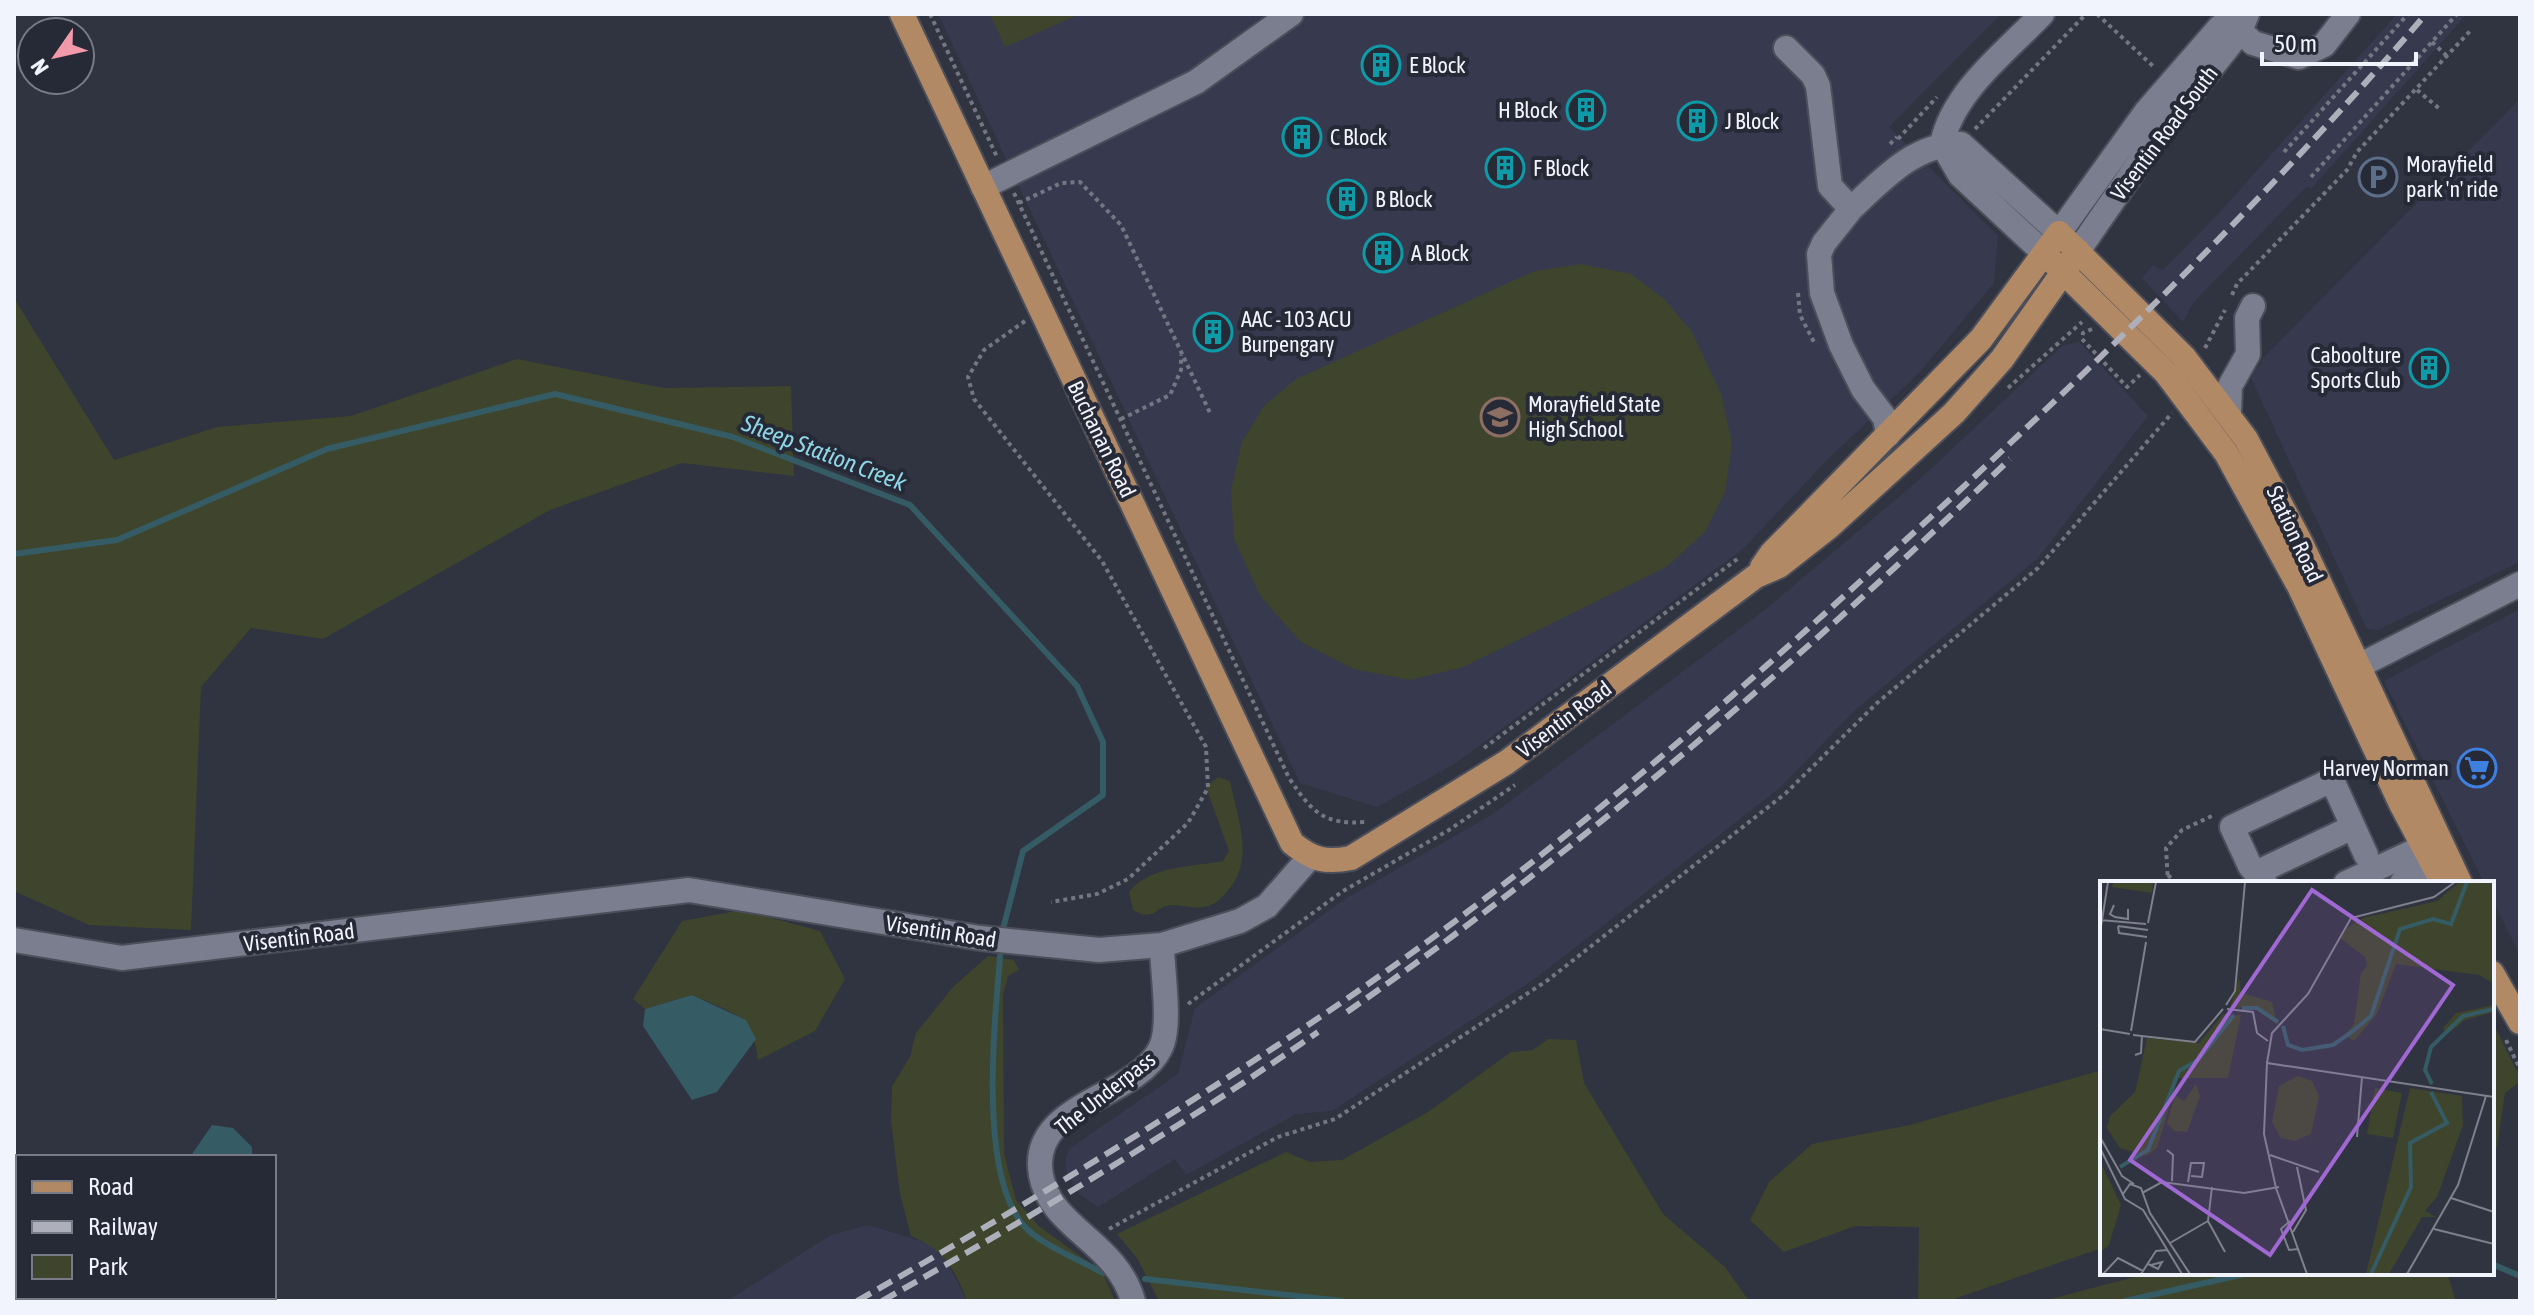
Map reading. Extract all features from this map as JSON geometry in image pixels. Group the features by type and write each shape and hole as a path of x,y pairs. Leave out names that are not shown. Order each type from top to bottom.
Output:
{"main road":[{"name":"Buchanan Road","path":"902,14 1292,843 1310,857"},
{"name":"Station Road","path":"2059,233 2172,344 2229,413 2270,479 2349,670 2437,864 2458,881"},
{"name":"Visentin Road","path":"1310,857 1329,862 1351,858 1507,762 1750,565 1771,554 1981,339 2059,233"},
{"name":"Visentin Road","path":"1750,565 1779,566 1830,526 1954,413 2002,359 2078,251"},
{"name":"Station Road","path":"2045,254 2151,357 2202,417 2249,490 2349,670"},
{"path":"2494,953 2520,995"},
{"path":"2494,976 2520,1022"}],"street":[{"path":"983,187 1196,82 1291,14"},
{"path":"2042,14 1957,105 1946,125 1942,144 1960,175 2045,254"},
{"path":"2239,20 2269,51 2299,57 2324,45 2348,14"},
{"name":"Visentin Road South","path":"2059,233 2146,112 2220,27 2239,20"},
{"name":"Visentin Road South","path":"2078,251 2239,20"},
{"path":"1786,48 1813,75 1818,86 1830,186 1851,209"},
{"path":"1888,435 1885,418 1863,389 1829,317 1819,269 1824,243 1851,209 1910,158 1942,144 1961,144 2059,233"},
{"path":"2229,413 2230,386 2248,354 2247,318 2253,306"},
{"path":"2202,417 2207,385 2225,370 2242,364"},
{"path":"1859,376 1891,401 1918,405"},
{"path":"2349,670 2520,584"},
{"path":"2353,827 2261,878 2232,827 2332,780 2366,855"},
{"name":"Visentin Road","path":"14,940 122,958 689,890 980,938 1099,950 1162,945 1240,921 1267,906 1310,857"},
{"path":"2356,881 2437,864"},
{"path":"2406,881 2437,864"},
{"name":"The Underpass","path":"1133,1301 1114,1262 1052,1202 1044,1188 1040,1166 1046,1142 1061,1121 1140,1071 1160,1050 1165,1025 1162,945"}],"path":[{"path":"930,14 1289,778 1308,807 1335,823 1366,822 1378,815"},
{"path":"1975,129 2086,14"},
{"path":"2097,14 2157,70 2156,77"},
{"path":"2284,152 2406,16 2399,14"},
{"path":"2311,177 2457,14"},
{"path":"2203,350 2237,284 2347,170 2357,152 2471,30"},
{"path":"2432,42 2447,56"},
{"path":"1887,147 1945,88"},
{"path":"2417,90 2441,110"},
{"path":"1897,137 1910,158"},
{"path":"1019,203 1067,181 1085,186 1104,211 1121,225 1211,415"},
{"path":"1797,284 1800,315 1822,356"},
{"path":"1041,313 1012,326 984,350 968,377 974,399 1102,561 1206,747 1208,788 1188,823 1128,879 1097,894 1051,902"},
{"path":"2007,390 2073,327 2087,320 2092,321 2094,328 2083,333 2082,339 2127,387"},
{"path":"1121,419 1170,395 1181,370 1181,352"},
{"path":"1108,1230 1278,1137 1335,1119 1548,980 1786,793 1877,703 2038,568 2176,408"},
{"path":"1480,751 1750,565"},
{"path":"1187,1005 1343,891 1449,830 1522,780"},
{"path":"1436,805 1449,830"},
{"path":"2168,881 2166,848 2182,830 2222,813 2232,827"},
{"path":"2167,873 2174,881"},
{"path":"2520,1059 2515,1058 2520,1069"}],"shaded area":[{"name":"Morayfield State High School","path":"938,14 2001,14 1889,127 1998,236 1994,283 1920,372 1826,461 1744,548 1456,763 1377,807 1300,783"},
{"path":"2397,14 2467,14 2311,189 2307,186 2193,303 2183,322 2142,278 2153,265 2162,271 2219,213"},
{"path":"2520,99 2520,562 2378,630 2367,629 2251,378 2263,358"},
{"path":"2079,342 2148,416 2037,559 1854,711 1781,787 1536,978 1332,1111 1296,1114 1186,1175 1175,1159 1098,1207 1079,1194 1067,1173 1065,1161 1069,1149 1178,1074 1195,1008 1345,899 1493,814 1766,609 1920,479 2062,346"},
{"name":"Harvey Norman","path":"2520,609 2520,955 2494,903 2494,881 2483,881 2384,681"},
{"path":"692,995 746,1020 756,1039 717,1092 692,1100 643,1026 645,1009"},
{"path":"212,1125 233,1128 252,1147 252,1155 191,1155"},
{"path":"868,1225 931,1244 946,1260 967,1301 727,1301 831,1235"}],"green space":[{"path":"990,14 1080,14 1005,47"},
{"path":"1581,264 1631,274 1665,300 1692,332 1721,394 1732,443 1725,492 1705,532 1666,567 1463,667 1410,680 1354,669 1301,642 1261,597 1234,539 1231,490 1242,442 1264,406 1296,379 1535,271"},
{"path":"14,298 114,460 217,427 351,416 517,359 664,388 791,386 794,476 682,463 550,510 323,639 251,628 201,687 191,930 89,925 14,891"},
{"path":"1218,777 1230,781 1240,823 1243,851 1237,877 1221,898 1208,906 1167,906 1146,915 1133,910 1129,892 1148,877 1173,869 1223,861 1229,851 1206,787"},
{"path":"742,910 820,931 845,979 815,1031 758,1060 751,1032 745,1023 728,1011 692,995 645,1009 633,999 682,921"},
{"path":"988,956 1014,960 1019,970 1008,976 1003,995 1004,1154 1016,1200 1039,1226 1103,1273 1115,1301 967,1301 946,1261 931,1247 911,1236 900,1194 891,1121 892,1086 910,1057 916,1033 954,986"},
{"path":"2494,1025 2520,1077 2520,1082 2505,1093 2497,1147 2494,1148"},
{"path":"1548,1039 1576,1040 1584,1083 1663,1214 1725,1267 1749,1301 1159,1301 1137,1258 1117,1234 1286,1152 1310,1162 1342,1160 1428,1112 1511,1052 1533,1050"},
{"path":"2100,1071 2100,1249 1948,1301 1918,1301 1919,1227 1855,1226 1784,1252 1750,1220 1769,1182 1812,1144 1910,1125"},
{"path":"2142,1275 2448,1275 2456,1301 2043,1301"}],"waterway":[{"name":"Sheep Station Creek","path":"14,554 117,540 327,449 555,394 733,437 910,505 1077,686 1103,742 1103,795 1023,851 1002,933"},
{"name":"Sheep Station Creek","path":"1001,944 993,1052 995,1136 1001,1174 1011,1206 1028,1230 1103,1273"},
{"name":"Sheep Station Creek","path":"2494,1265 2520,1276"},
{"name":"Sheep Station Creek","path":"2125,1301 2240,1275"},
{"name":"Sheep Station Creek","path":"1145,1279 1342,1301"}],"railway":[{"path":"857,1301 1091,1164 1320,1017 1466,913 1607,802 1811,626 2090,367 2296,159 2426,14"},
{"path":"1347,1012 1521,884 1689,749 1852,607 2010,459"},
{"path":"882,1301 1103,1172 1318,1032"}],"place":[{"name":"E Block","path":"1381,65"},
{"name":"H Block","path":"1586,110"},
{"name":"J Block","path":"1697,121"},
{"name":"C Block","path":"1302,137"},
{"name":"F Block","path":"1505,168"},
{"name":"Morayfield park 'n' ride","path":"2378,177"},
{"name":"B Block","path":"1347,199"},
{"name":"A Block","path":"1383,253"},
{"name":"AAC - 103 ACU Burpengary","path":"1213,332"},
{"name":"Caboolture Sports Club","path":"2429,368"},
{"name":"Morayfield State High School","path":"1500,417"},
{"name":"Harvey Norman","path":"2477,768"}]}
